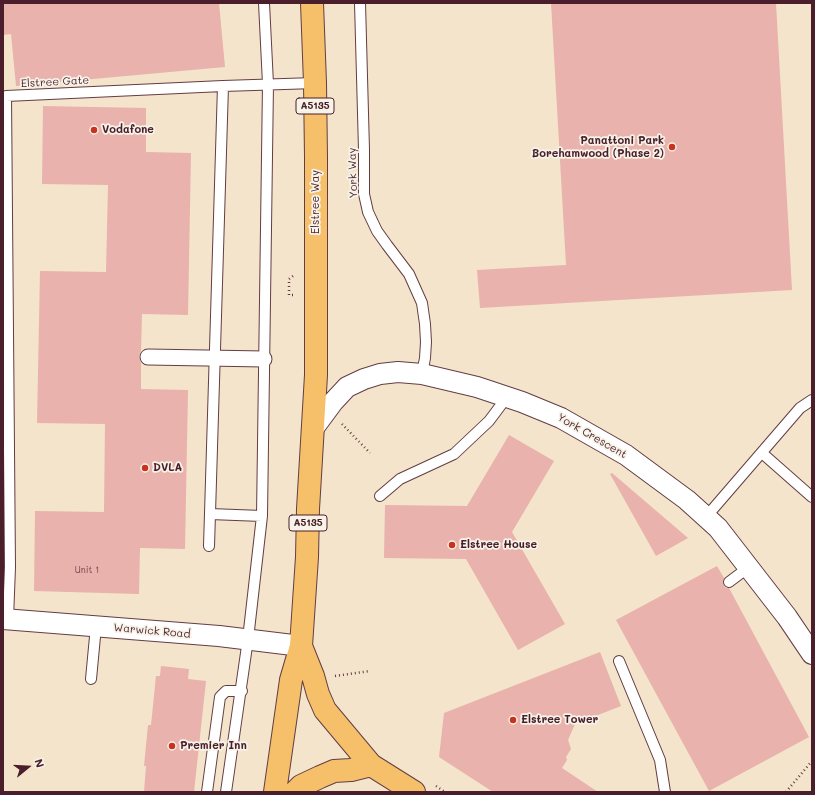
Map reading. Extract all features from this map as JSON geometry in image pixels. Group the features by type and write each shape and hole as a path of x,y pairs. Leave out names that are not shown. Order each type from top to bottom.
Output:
{"main road":[{"name":"Elstree Way","path":"312,3 316,157 316,328 313,429"},
{"name":"A5135","path":"275,792 291,680 301,646 313,429"},
{"name":"A5135","path":"301,646 325,710 371,765 423,788"},
{"path":"295,792 301,786 334,771 351,770 371,765"}],"street":[{"path":"148,357 264,359"},
{"name":"York Crescent","path":"313,429 333,402 347,387 364,379 380,374 398,372 422,374 477,387 522,402 562,418 626,455 687,500 718,528 788,617 812,654"},
{"name":"Warwick Road","path":"5,619 248,639 301,646"}],"lane":[{"path":"226,792 242,691 262,516 268,84 264,3"},
{"name":"York Way","path":"360,3 364,194 368,212 377,231 409,274 422,303 426,342 422,374"},
{"name":"Elstree Gate","path":"5,619 10,559 6,96 315,83"},
{"path":"209,546 223,86"},
{"path":"380,496 400,479 454,454 489,421 507,397"},
{"path":"706,517 800,408 812,400"},
{"path":"762,453 812,497"},
{"path":"210,514 262,516"},
{"path":"729,582 749,567"},
{"path":"91,679 96,626"},
{"path":"620,660 660,760 665,792"},
{"path":"207,792 220,698 226,691 242,691"}],"path":[{"path":"289,279 289,295"},
{"path":"338,429 340,422 370,453"},
{"path":"335,676 370,671"},
{"path":"786,792 812,761"},
{"path":"423,788 445,792"}],"building":[{"path":"3,3 219,3 225,67 16,86 11,34 3,35"},
{"name":"Panattoni Park Borehamwood (Phase 2)","path":"551,3 776,3 792,290 480,308 477,270 566,265"},
{"path":"43,106 146,108 146,152 191,153 188,315 142,314 141,351 139,356 141,363 141,389 188,390 185,549 140,548 139,594 34,591 35,511 104,512 105,424 37,423 40,271 106,272 108,185 42,184"},
{"name":"Elstree House","path":"509,435 554,461 512,532 565,624 518,650 466,559 384,558 385,505 467,506"},
{"path":"612,473 688,538 656,556 610,474"},
{"path":"717,566 724,578 724,586 729,588 809,737 709,791 616,620"},
{"name":"Elstree Tower","path":"600,652 621,706 575,724 568,740 571,749 562,768 598,792 493,792 439,757 444,713"},
{"name":"Premier Inn","path":"161,666 189,669 188,679 206,681 194,792 144,792 146,766 144,766 148,725 151,725 156,676 160,676"}],"place":[{"name":"Vodafone","path":"94,130"},
{"name":"Panattoni Park Borehamwood (Phase 2)","path":"672,147"},
{"name":"DVLA","path":"145,468"},
{"name":"Elstree House","path":"452,545"},
{"name":"Elstree Tower","path":"513,720"},
{"name":"Premier Inn","path":"172,746"}]}
